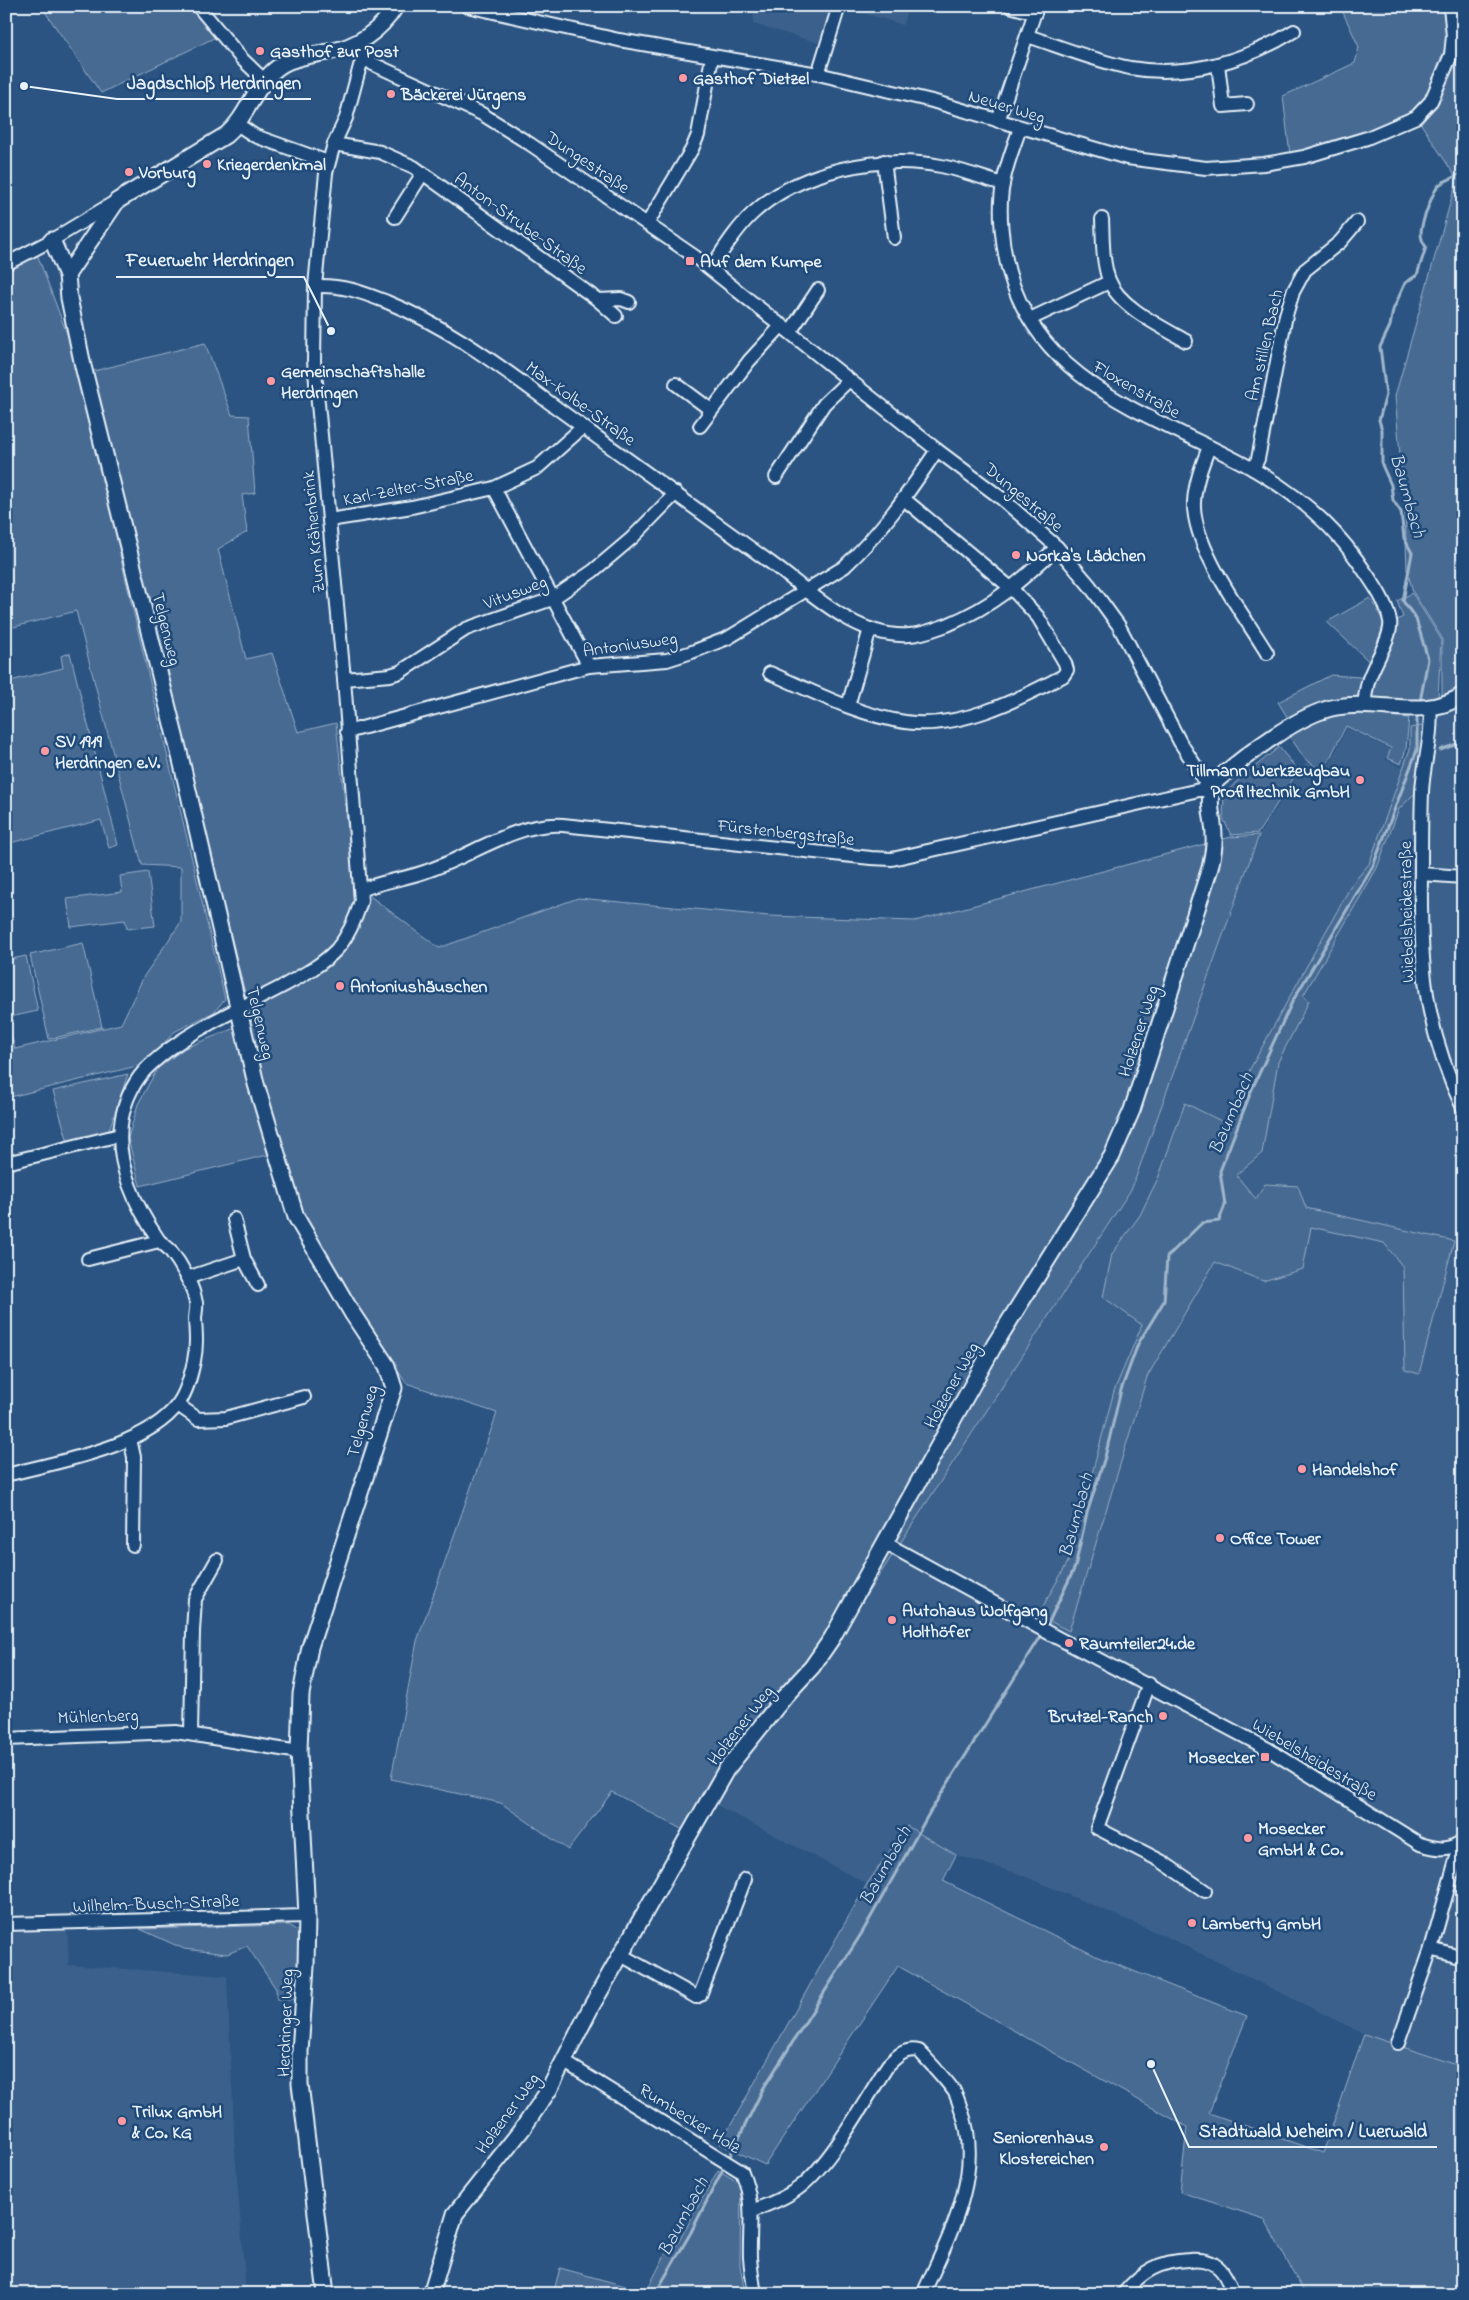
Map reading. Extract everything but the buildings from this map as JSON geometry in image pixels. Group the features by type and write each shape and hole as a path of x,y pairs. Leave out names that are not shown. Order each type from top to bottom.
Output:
{"main road":[{"path":"67,275 117,201 219,140 237,124 262,84 278,67 292,60 356,44 374,32 396,6"},
{"name":"Telgenweg","path":"52,240 67,275 69,298 79,348 181,760 256,1084 296,1217 352,1313 387,1366 394,1388 310,1647 301,1694 299,1752"},
{"path":"1212,790 1217,780 1279,733 1303,719 1335,707 1364,705 1430,708 1446,704 1463,695"},
{"name":"Holzener Weg","path":"431,2294 455,2214 536,2111 564,2061 590,2007 726,1770 823,1652 886,1544 995,1344 1039,1270 1099,1178 1124,1130 1210,868 1214,836 1209,801 1212,790"},
{"name":"Herdringer Weg","path":"299,1752 307,1916 300,2084 326,2294"}],"street":[{"path":"198,6 262,84"},
{"name":"Neuer Weg","path":"467,6 615,39 818,74 904,94 1127,158 1198,168 1228,168 1304,157 1335,149 1406,122 1424,110 1441,81 1451,55 1453,36 1450,6"},
{"path":"818,74 839,6"},
{"path":"998,120 1036,10 1010,6"},
{"path":"1028,36 1080,54 1130,68 1176,70 1218,64 1253,53 1294,31"},
{"path":"356,44 365,59"},
{"path":"647,224 692,149 698,135 712,57"},
{"name":"Zum Krähenbrink","path":"178,1404 188,1384 197,1344 196,1303 187,1278 169,1250 159,1241 138,1205 126,1179 120,1135 128,1098 144,1069 193,1034 294,980 330,954 345,937 358,913 361,890 330,520 314,362 315,286 328,162 346,118 360,66 365,59"},
{"name":"Dungestraße","path":"365,59 482,114 530,144 711,268 936,450 1001,498 1057,547 1090,586 1119,626 1180,742 1212,790"},
{"path":"1218,64 1223,106 1247,104"},
{"path":"237,124 255,136 328,162"},
{"name":"Floxenstraße","path":"1020,128 1003,184 1002,231 1005,256 1013,286 1030,319 1051,350 1080,376 1135,411 1252,469 1300,500 1316,514 1349,550 1385,607 1390,623 1388,634 1367,683 1364,705"},
{"name":"Anton-Strube-Straße","path":"334,144 387,154 423,173 598,300 616,316"},
{"path":"711,268 729,241 752,214 779,193 809,180 849,167 884,161 942,166 1003,184"},
{"path":"884,161 894,238"},
{"path":"395,217 423,173"},
{"path":"6,264 52,240 117,201"},
{"path":"1102,219 1109,282 1129,305 1186,341"},
{"name":"Am stillen Bach","path":"1252,469 1258,459 1284,324 1293,292 1304,270 1340,242 1357,222"},
{"path":"1030,319 1109,282"},
{"name":"Max-Kolbe-Straße","path":"315,286 334,285 349,288 413,313 441,327 491,360 676,493 806,591 838,612 870,629 902,635 924,632 963,618 1012,589 1057,547"},
{"path":"700,426 749,361 786,328 818,290"},
{"path":"598,300 621,299 629,302"},
{"path":"776,477 824,404 849,380"},
{"path":"676,384 711,410"},
{"name":"Karl-Zelter-Straße","path":"330,520 412,507 494,488 537,468 583,427"},
{"path":"1209,447 1200,470 1195,495 1194,504 1198,530 1217,572 1267,653"},
{"name":"Antoniusweg","path":"347,732 589,666 667,660 728,638 838,571 856,555 904,499 936,450"},
{"name":"Karl-Zelter-Straße","path":"494,488 589,666"},
{"name":"Vitusweg","path":"344,679 390,676 400,672 466,629 552,599 593,570 632,538 676,493"},
{"path":"770,673 848,706 907,723 965,717 995,709 1064,676 1067,670 1061,656 1038,618 1012,589 904,499"},
{"path":"848,706 870,629"},
{"name":"Wiebelsheidestraße","path":"1430,708 1430,728 1422,786 1422,958 1425,989 1441,1058 1463,1108"},
{"name":"Fürstenbergstraße","path":"361,890 372,885 405,879 430,871 516,833 546,825 892,858 1199,790 1212,790"},
{"path":"1421,874 1463,877"},
{"path":"6,1163 120,1135"},
{"path":"234,1219 244,1259 258,1285"},
{"path":"88,1259 159,1241"},
{"path":"187,1278 244,1259"},
{"path":"6,1475 83,1455 130,1439 162,1420 178,1404 198,1419 226,1418 304,1397"},
{"path":"130,1439 134,1457 133,1546"},
{"name":"Wiebelsheidestraße","path":"886,1544 1026,1621 1149,1684 1268,1749 1420,1844 1438,1850 1452,1847 1462,1841"},
{"path":"191,1733 192,1631 195,1599 216,1560"},
{"path":"1149,1684 1097,1828 1161,1861 1205,1891"},
{"name":"Mühlenberg","path":"6,1738 172,1731 299,1752"},
{"path":"1398,2043 1431,1949 1462,1841"},
{"path":"620,1954 696,1997 700,1995 745,1879"},
{"name":"Wilhelm-Busch-Straße","path":"6,1924 307,1916"},
{"path":"1431,1949 1463,1958"},
{"path":"752,2211 784,2198 801,2187 819,2169 888,2065 901,2053 911,2049 919,2051 955,2093 964,2118 969,2154 967,2179 960,2207 923,2294"},
{"name":"Rumbecker Holz","path":"564,2061 742,2172 750,2195 752,2211 750,2259 755,2294"},
{"path":"1124,2294 1140,2276 1154,2266 1170,2261 1194,2260 1210,2262 1218,2268 1233,2294"}],"shaded area":[{"path":"41,6 191,6 216,37 101,93"},
{"path":"755,6 833,6 822,44 753,24"},
{"path":"847,6 908,6 903,25 847,8"},
{"path":"1340,6 1444,6 1448,38 1434,81 1423,104 1412,117 1290,155 1283,96 1355,63 1359,47"},
{"path":"1459,44 1463,45 1463,687 1442,700 1442,638 1413,592 1407,570 1405,513 1395,396 1457,179 1421,124 1441,100"},
{"path":"37,254 82,374 205,343 232,415 249,416 255,493 242,495 247,532 218,549 246,659 272,653 298,732 336,723 354,884 439,948 578,898 769,916 915,921 1231,837 1259,835 1132,1188 824,1660 685,1831 612,1792 568,1850 501,1803 391,1779 417,1641 497,1413 406,1383 367,1324 307,1221 280,1152 140,1186 128,1138 138,1104 157,1069 185,1048 252,1021 136,551 120,555 225,999 214,1012 174,1032 145,1064 6,1098 6,1016 15,1049 121,1024 144,976 181,922 181,867 142,865 76,611 6,629 6,271"},
{"path":"1412,593 1441,639 1438,698 1414,701 1356,698 1323,701 1289,720 1278,702 1331,675 1374,678 1377,669 1327,622 1370,598 1386,626 1403,617 1397,601"},
{"name":"SV 1919 Herdringen e.V.","path":"70,653 118,845 109,848 101,820 6,844 6,682 63,668 61,656"},
{"path":"1463,698 1463,2067 1364,2034 1167,1937 1019,1874 956,1855 907,1826 867,1884 707,1800 824,1660 1132,1188 1259,835 1306,762 1324,775 1347,728 1390,749 1385,759 1401,767 1409,749 1411,718 1429,721"},
{"path":"1359,713 1409,718 1406,749 1401,764 1387,758 1391,748 1346,726 1323,772 1305,759 1288,734 1322,720 1340,715"},
{"path":"1421,726 1424,728 1415,793 1399,809 1377,868 1303,996 1309,1001 1278,1062 1262,1153 1236,1175 1256,1199 1265,1184 1298,1186 1306,1208 1454,1241 1419,1374 1405,1370 1403,1267 1384,1243 1311,1227 1303,1269 1263,1281 1215,1262 1147,1377 1069,1631 1038,1615 1069,1560 1114,1391 1142,1325 1103,1297 1112,1254 1140,1215 1159,1176 1185,1103 1229,1125 1250,1069 1352,884 1369,864 1410,749 1410,728"},
{"path":"1279,747 1296,768 1293,779 1258,833 1231,835 1223,818 1224,795 1236,782"},
{"path":"148,872 155,926 127,929 125,920 71,927 67,899 122,892 120,876"},
{"path":"83,943 102,1027 49,1039 30,955"},
{"path":"26,956 38,1011 10,1017 6,1000 6,960"},
{"path":"128,1074 108,1133 68,1142 53,1091"},
{"path":"907,1826 956,1855 943,1881 1098,1957 1247,2016 1209,2113 1323,2153 1364,2034 1463,2067 1463,2294 1305,2294 1264,2219 1180,2192 1187,2127 898,1966 765,2165 720,2144 867,1884"},
{"path":"289,1925 301,1934 295,1999 277,1999 276,1989 247,1946 227,1954 184,1949 140,1929"},
{"path":"6,1926 67,1926 69,1965 227,1976 235,2150 246,2294 6,2294"},
{"path":"718,2170 741,2184 740,2265 745,2294 645,2294 666,2253 673,2252"},
{"path":"560,2268 629,2287 627,2294 553,2294"}],"waterway":[{"name":"Baumbach","path":"1420,702 1428,659 1416,619 1403,601 1412,553 1404,538 1401,512 1393,500 1391,485 1382,465 1382,430 1379,420 1386,395 1380,347 1390,326 1393,310 1405,283 1417,275 1426,247 1421,233 1425,215 1434,194 1439,185 1463,171"},
{"name":"Baumbach","path":"1046,1628 1075,1567 1087,1513 1105,1457 1121,1390 1138,1344 1164,1301 1167,1257 1202,1223 1219,1221 1225,1205 1220,1171 1252,1089 1292,1002 1373,866 1417,750 1417,718"},
{"path":"1440,750 1463,742"},
{"name":"Baumbach","path":"728,2160 763,2089 863,1931 931,1810 1043,1633"},
{"name":"Baumbach","path":"655,2294 690,2234 725,2165"}],"place":[{"name":"Gasthof zur Post","path":"260,51"},
{"name":"Gasthof Dietzel","path":"683,78"},
{"name":"Jagdschloß Herdringen","path":"24,86"},
{"name":"Bäckerei Jürgens","path":"391,94"},
{"name":"Kriegerdenkmal","path":"207,164"},
{"name":"Vorburg","path":"129,172"},
{"name":"Auf dem Kumpe","path":"690,261"},
{"name":"Feuerwehr Herdringen","path":"331,331"},
{"name":"Gemeinschaftshalle Herdringen","path":"271,381"},
{"name":"Norka's Lädchen","path":"1016,555"},
{"name":"SV 1919 Herdringen e.V.","path":"45,751"},
{"name":"Tillmann Werkzeugbau Profiltechnik GmbH","path":"1360,780"},
{"name":"Antoniushäuschen","path":"340,986"},
{"name":"Handelshof","path":"1302,1469"},
{"name":"Office Tower","path":"1220,1538"},
{"name":"Autohaus Wolfgang Holthöfer","path":"892,1620"},
{"name":"Raumteiler24.de","path":"1069,1643"},
{"name":"Brutzel-Ranch","path":"1163,1716"},
{"name":"Mosecker","path":"1265,1757"},
{"name":"Mosecker GmbH & Co.","path":"1248,1838"},
{"name":"Lamberty GmbH","path":"1192,1923"},
{"name":"Stadtwald Neheim / Luerwald","path":"1151,2064"},
{"name":"Trilux GmbH & Co. KG","path":"122,2121"},
{"name":"Seniorenhaus Klostereichen","path":"1104,2147"}]}
